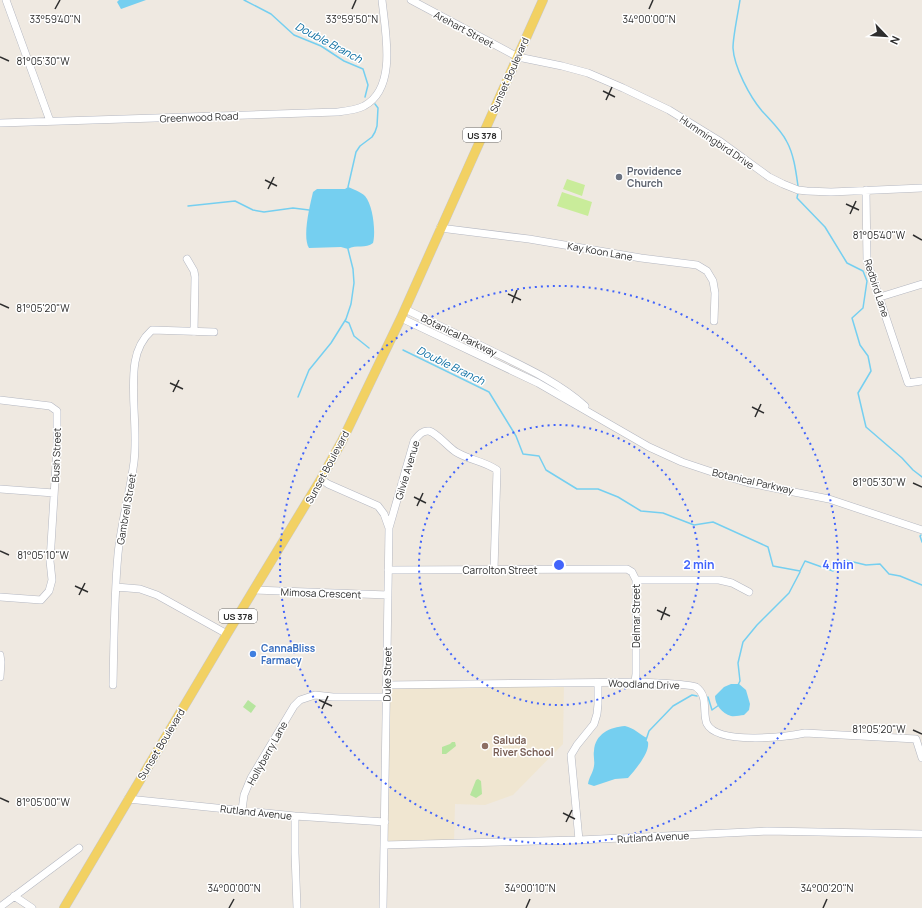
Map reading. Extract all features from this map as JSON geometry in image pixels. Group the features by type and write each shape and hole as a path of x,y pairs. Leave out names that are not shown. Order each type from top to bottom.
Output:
{"main road":[{"name":"Sunset Boulevard","path":"64,908 227,634 322,479 342,441 403,313 543,0"}],"street":[{"path":"6,0 50,122"},
{"name":"Greenwood Road","path":"0,123 337,112 353,110 364,106 371,101 381,89 384,80 386,66 386,43 382,0"},
{"name":"Arehart Street","path":"411,0 420,2 518,57"},
{"name":"Hummingbird Drive","path":"518,57 588,73 624,88 674,113 721,142 768,177 798,190 922,188"},
{"name":"Redbird Lane","path":"866,190 867,261 908,383 922,381"},
{"name":"Kay Koon Lane","path":"440,228 544,241 641,258 697,265 707,271 713,281 715,293 714,321"},
{"path":"187,259 194,271 195,277 194,332 214,332"},
{"path":"880,297 922,284"},
{"name":"Botanical Parkway","path":"403,313 538,383 649,447 682,462 750,483 829,499 922,530"},
{"name":"Gambrell Street","path":"113,685 116,586 121,534 134,461 136,427 134,380 137,353 146,335 152,330 194,332"},
{"name":"Bush Street","path":"0,400 50,406 57,410 57,448 54,493 0,489"},
{"name":"Gilvie Avenue","path":"389,528 414,441 422,432 428,431 436,434 442,441 457,452 497,470 494,570"},
{"name":"Duke Street","path":"322,479 328,484 378,506 384,514 389,528 383,908"},
{"path":"0,597 41,600 50,591 52,580 50,561 54,493"},
{"name":"Carrolton Street","path":"388,570 612,569"},
{"name":"Delmar Street","path":"612,569 627,569 632,572 636,580 635,682"},
{"path":"636,580 719,580 732,583 749,592"},
{"path":"116,586 140,589 157,595 227,634"},
{"name":"Mimosa Crescent","path":"254,590 388,596"},
{"path":"0,655 0,677"},
{"name":"Woodland Drive","path":"387,685 635,682 691,685 696,687 701,692 704,699 705,717 708,725 712,729 724,735 753,738 787,736 805,733 916,739 922,758"},
{"path":"579,840 572,755 577,745 594,724 598,704 598,683"},
{"name":"Hollyberry Lane","path":"242,810 244,795 251,778 294,706 300,700 315,695 333,697 387,697"},
{"name":"Rutland Avenue","path":"128,799 295,816 385,822"},
{"path":"295,816 297,908"},
{"name":"Rutland Avenue","path":"384,845 579,840 767,831 922,834"},
{"path":"0,907 79,848"},
{"path":"14,896 32,908"}],"shaded area":[{"path":"564,683 563,744 513,795 485,805 455,804 454,843 384,845 387,685"}],"green space":[{"path":"567,179 585,185 582,196 563,189"},
{"path":"562,192 592,202 588,216 557,206"},
{"path":"248,700 256,706 251,713 243,707"},
{"path":"455,742 456,746 446,754 442,754 442,747"},
{"path":"478,779 481,781 482,794 476,798 470,795 476,780"}],"water":[{"path":"119,0 146,0 121,9 117,2"},
{"path":"348,187 361,193 368,200 373,219 373,243 367,246 348,249 341,247 309,248 306,229 313,192 317,189 345,189"},
{"path":"731,684 739,684 746,690 750,704 749,710 744,715 728,715 716,702 715,696 724,687"},
{"path":"625,726 647,738 647,751 641,761 628,778 615,779 594,786 588,784 593,768 595,745 597,740 604,732"}],"waterway":[{"name":"Double Branch","path":"244,0 271,14 294,35 321,46 344,61 363,69 368,85 365,97"},
{"path":"740,0 733,43 736,64 739,73 753,98 785,138 793,158 798,186"},
{"name":"Double Branch","path":"348,187 356,152 360,146 372,137 377,126 378,108 375,104"},
{"path":"798,193 797,198 825,227 847,263 863,271 867,281 863,308 852,318 860,345 868,356 871,371 858,393 866,427 922,477"},
{"path":"188,206 235,201 253,210 264,212 293,208 309,210"},
{"path":"298,397 309,370 331,343 346,319 351,304 354,283 353,269 348,249"},
{"name":"Double Branch","path":"345,321 349,323 354,336 369,348"},
{"name":"Double Branch","path":"403,350 489,392 516,436 523,454 539,456 546,470 577,489 598,489 618,497 641,511 663,513 694,525 713,522 768,547 773,566 800,571 805,561"},
{"path":"921,535 922,542"},
{"name":"Double Branch","path":"805,561 833,571 845,560 866,565 880,564 889,574 900,576 922,585"},
{"path":"738,685 740,681 738,663 743,642 757,625 789,593 800,572"},
{"path":"646,740 649,731 673,706 692,695 697,696"},
{"path":"708,697 712,710 719,705"}],"place":[{"name":"Providence Church","path":"619,177"},
{"name":"CannaBliss Farmacy","path":"253,654"},
{"name":"Saluda River School","path":"485,746"}]}
